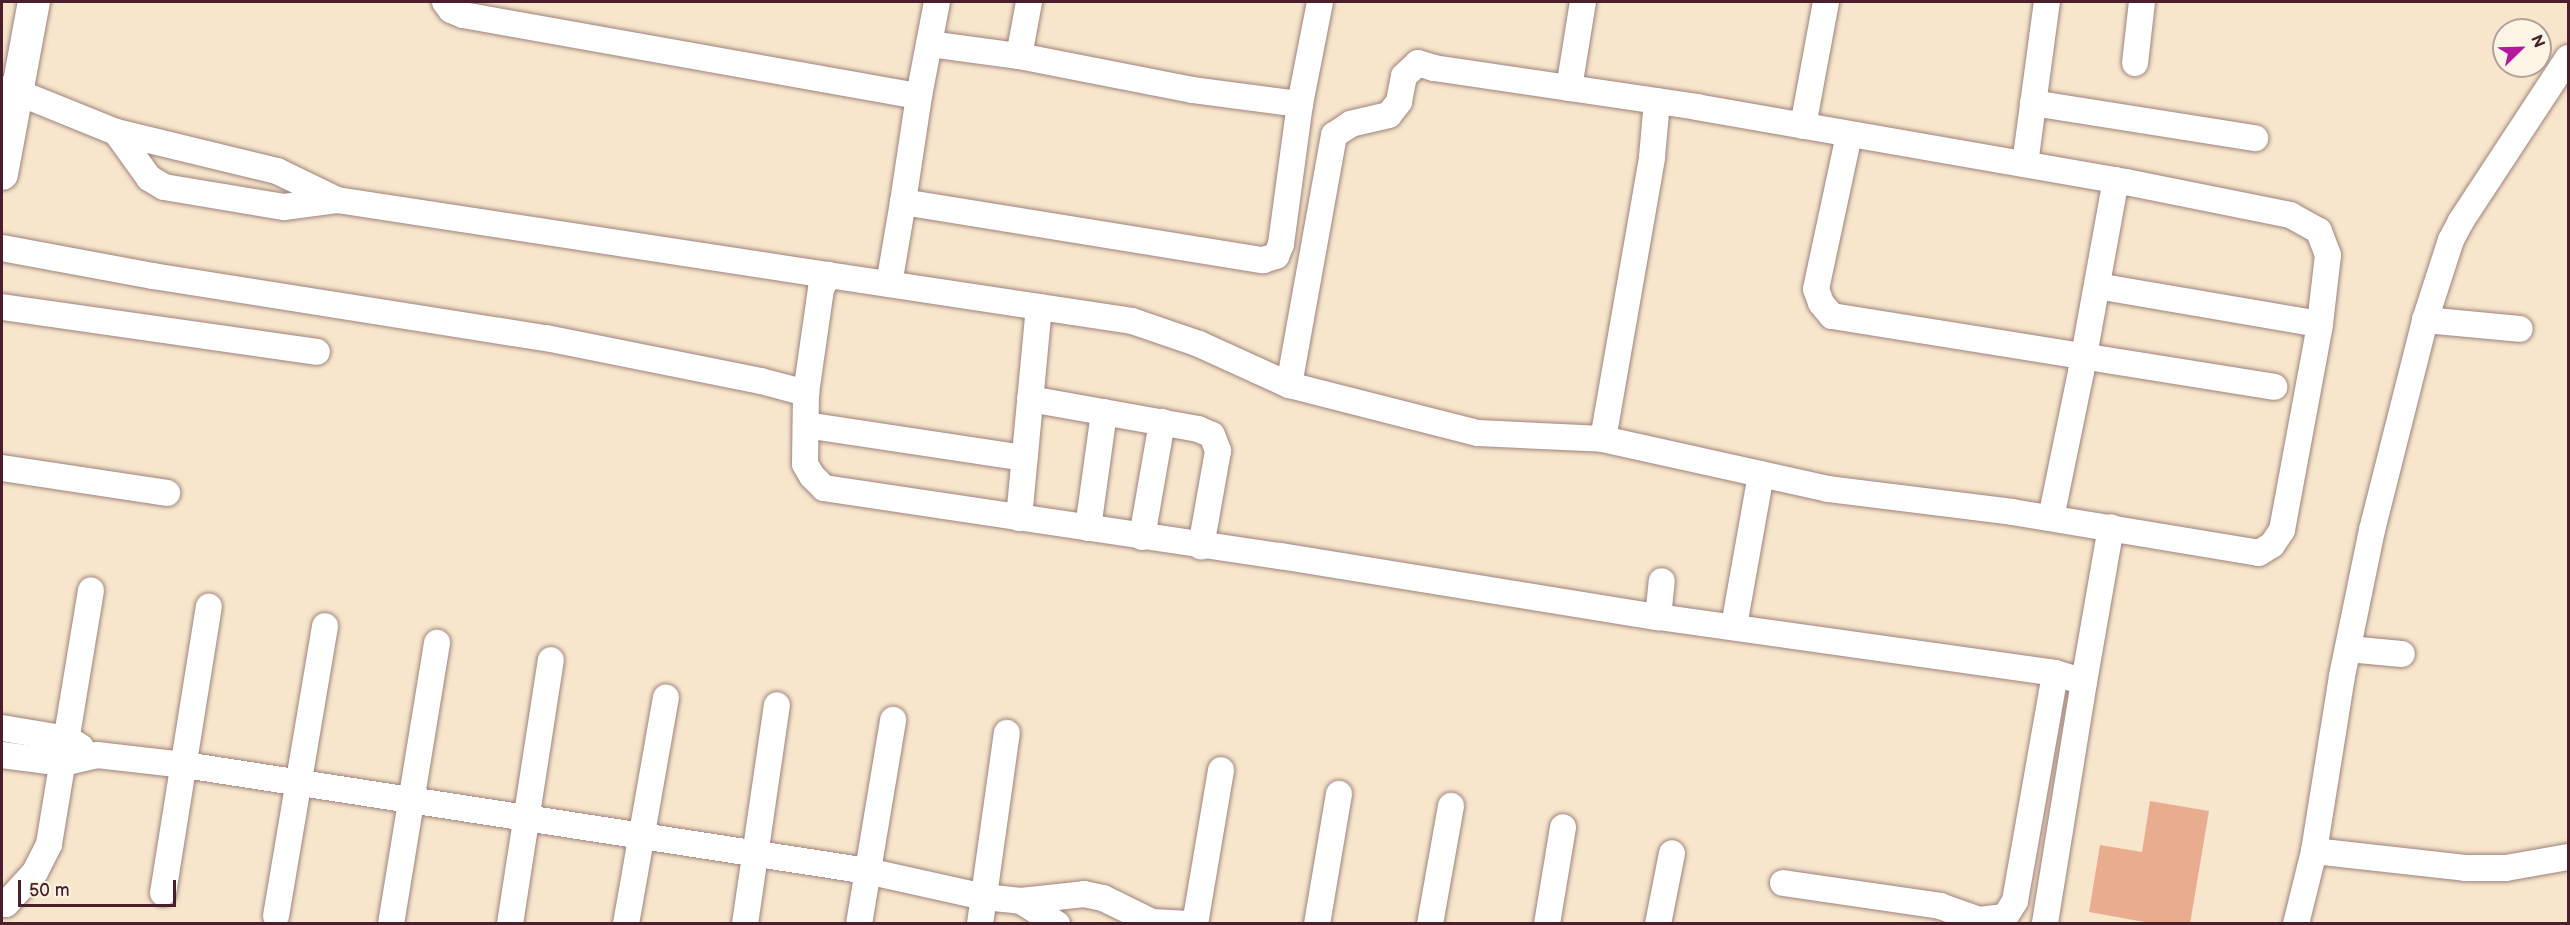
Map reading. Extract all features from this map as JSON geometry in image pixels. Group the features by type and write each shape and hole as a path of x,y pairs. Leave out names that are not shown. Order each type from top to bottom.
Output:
{"main road":[{"path":"2,174 10,77 34,2"}],"street":[{"path":"445,2 451,10 463,15 919,96"},
{"path":"889,284 919,96 937,2"},
{"path":"1019,56 1029,2"},
{"path":"903,202 1263,260 1276,256 1281,244 1300,104 1320,2"},
{"path":"1569,88 1583,2"},
{"path":"1803,126 1826,2"},
{"path":"2025,164 2047,2"},
{"path":"2135,63 2142,2"},
{"path":"929,44 1019,56 1193,90 1300,104"},
{"path":"2296,924 2314,850 2348,649 2372,530 2425,320 2451,240 2461,221 2568,57"},
{"path":"116,132 149,178 164,187 284,207 337,200 1132,321 1199,344 1289,385 1478,433 1603,439 1828,489 2111,527 2259,553 2272,545 2282,531 2320,324 2328,255 2319,231 2290,214 2025,164 1418,63 1404,76 1399,102 1389,115 1350,124 1334,135 1289,385"},
{"path":"10,77 116,132 278,171 337,200"},
{"path":"1603,439 1652,157 1657,102"},
{"path":"2033,103 2255,138"},
{"path":"1849,135 1816,289 1821,303 1832,316 2274,387"},
{"path":"2050,518 2084,357 2116,180"},
{"path":"2,248 164,278 546,338 761,381 806,393"},
{"path":"828,275 821,290 806,393 805,464 812,476 824,488 1658,616 2055,673 2084,682"},
{"path":"2097,286 2320,324"},
{"path":"2,307 317,352"},
{"path":"1019,518 1039,307"},
{"path":"2425,320 2520,329"},
{"path":"1030,399 1198,429 1212,435 1218,451 1201,546"},
{"path":"1088,528 1104,412"},
{"path":"1142,537 1162,422"},
{"path":"806,426 1025,458"},
{"path":"2,468 167,493"},
{"path":"1734,626 1761,474"},
{"path":"2045,924 2111,527"},
{"path":"1658,616 1662,581"},
{"path":"6,904 34,872 49,844 91,590"},
{"path":"163,893 209,607"},
{"path":"276,916 325,626"},
{"path":"391,924 437,643"},
{"path":"2348,649 2402,654"},
{"path":"510,924 524,819 551,660"},
{"path":"1783,883 1940,906 1979,920 2005,917 2015,901 2055,673"},
{"path":"626,924 666,698"},
{"path":"745,924 777,705"},
{"path":"860,924 893,720"},
{"path":"2,728 66,751"},
{"path":"980,924 1007,733"},
{"path":"2,755 66,751 185,765 867,871 984,897 1022,901 1084,894 1103,898 1150,923 1189,924"},
{"path":"1195,924 1221,770"},
{"path":"1317,924 1340,794"},
{"path":"1431,924 1451,806"},
{"path":"1547,924 1563,827"},
{"path":"2314,850 2465,867 2506,868 2568,857"},
{"path":"1658,924 1672,853"},
{"path":"1022,901 1057,924"}],"building":[{"path":"2150,801 2209,811 2190,924 2156,924 2089,912 2100,845 2142,852"}]}
